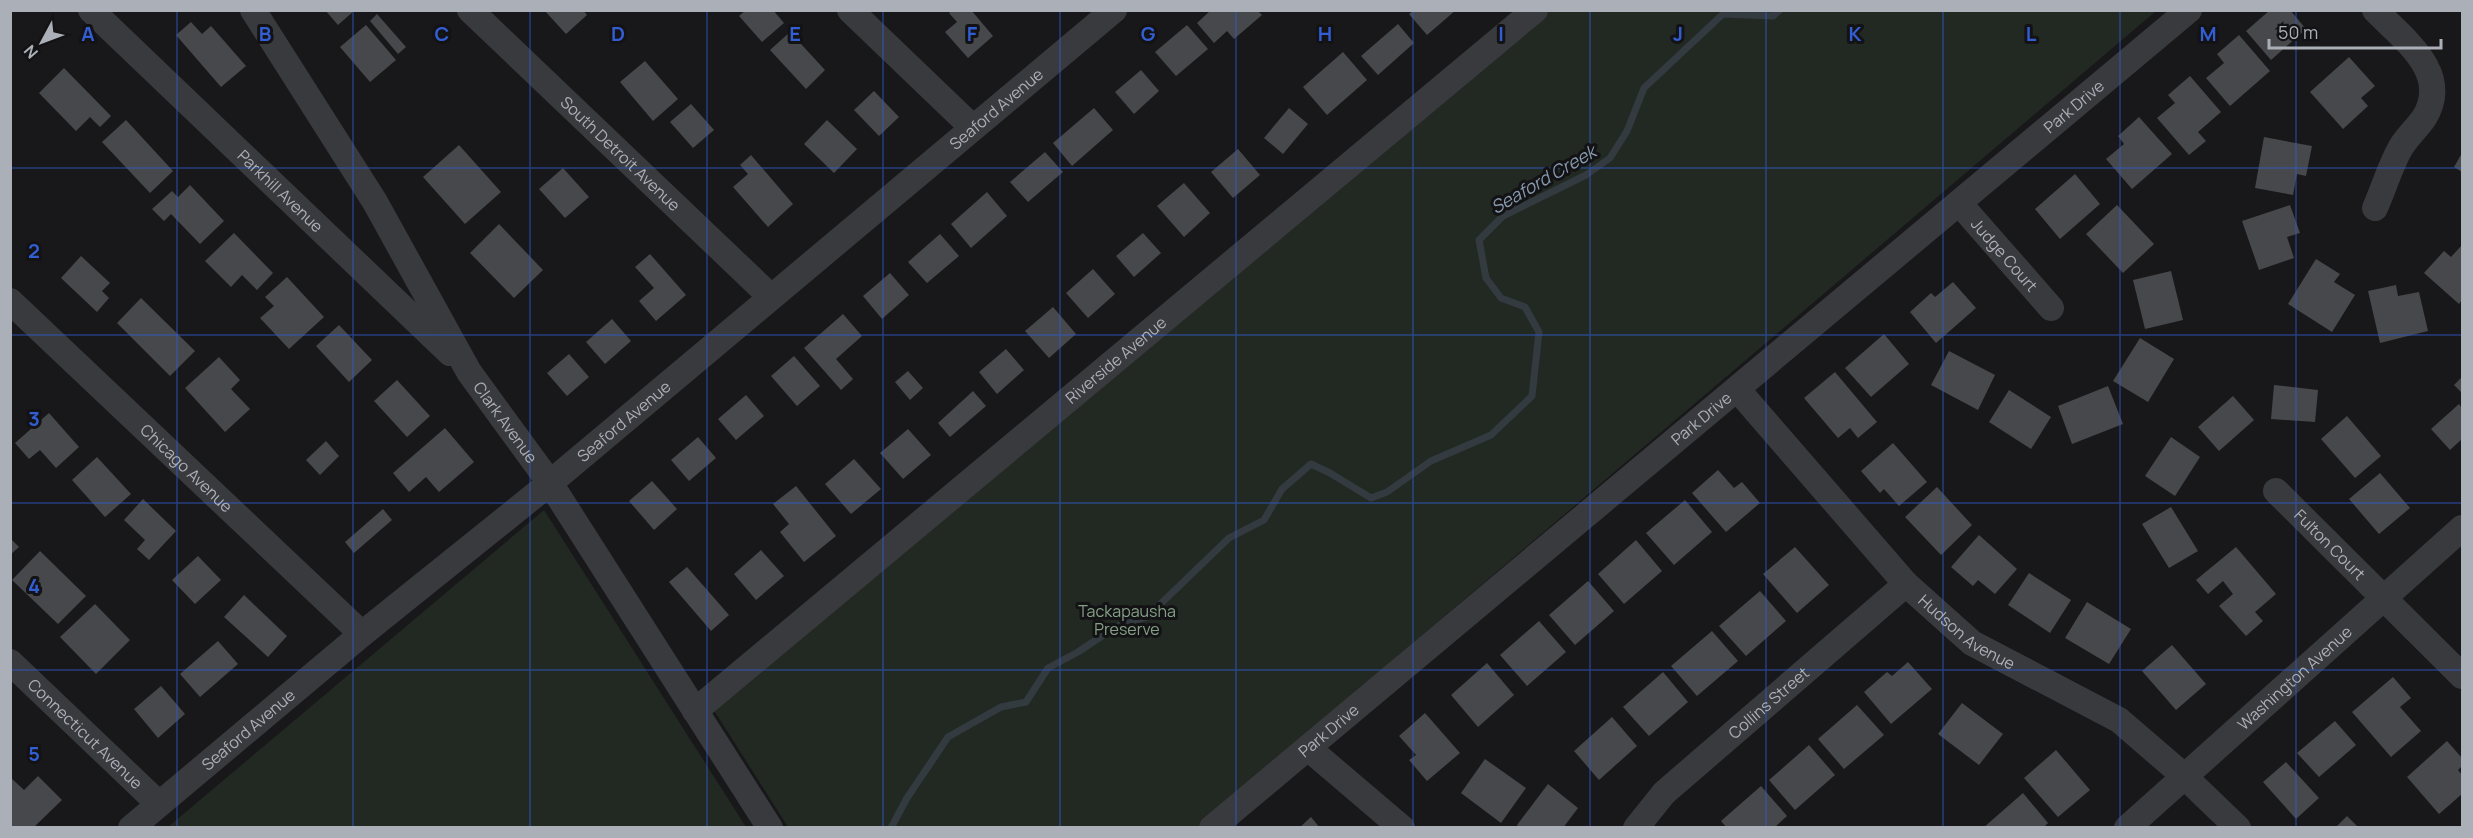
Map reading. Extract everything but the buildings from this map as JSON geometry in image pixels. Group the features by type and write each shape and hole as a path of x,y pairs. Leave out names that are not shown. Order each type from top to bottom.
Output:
{"street":[{"name":"Parkhill Avenue","path":"91,10 470,372"},
{"name":"Clark Avenue","path":"253,10 375,202 470,372 550,483 770,828"},
{"name":"South Detroit Avenue","path":"470,10 771,297"},
{"path":"850,10 974,128"},
{"name":"Seaford Avenue","path":"130,828 362,634 550,483 1114,10"},
{"name":"Riverside Avenue","path":"695,711 1535,10"},
{"name":"Park Drive","path":"1212,828 2189,10"},
{"path":"2375,10 2422,57 2432,78 2432,99 2425,117 2401,147 2375,208"},
{"name":"Judge Court","path":"1959,203 2051,308"},
{"name":"Chicago Avenue","path":"10,301 362,634"},
{"name":"Hudson Avenue","path":"1737,389 1906,584 1972,643 2119,720 2184,776 2238,828"},
{"name":"Fulton Court","path":"2276,491 2463,676"},
{"name":"Washington Avenue","path":"2127,828 2463,528"},
{"name":"Collins Street","path":"1636,828 1664,792 1906,584"},
{"name":"Connecticut Avenue","path":"10,662 159,804"},
{"path":"1308,748 1402,828"}],"green space":[{"name":"Tackapausha Preserve","path":"1542,11 2156,11 1197,827 788,827 710,704"},
{"path":"544,510 746,827 168,827"}],"waterway":[{"name":"Seaford Creek","path":"891,828 907,798 948,737 1001,707 1026,702 1048,668 1078,652 1117,626 1147,617 1229,538 1264,520 1282,489 1311,464 1371,498 1387,492 1431,461 1491,435 1532,396 1539,332 1525,307 1501,298 1486,278 1479,240 1503,216 1586,175 1610,158 1627,131 1644,88 1723,14 1773,16 1780,10"}]}
